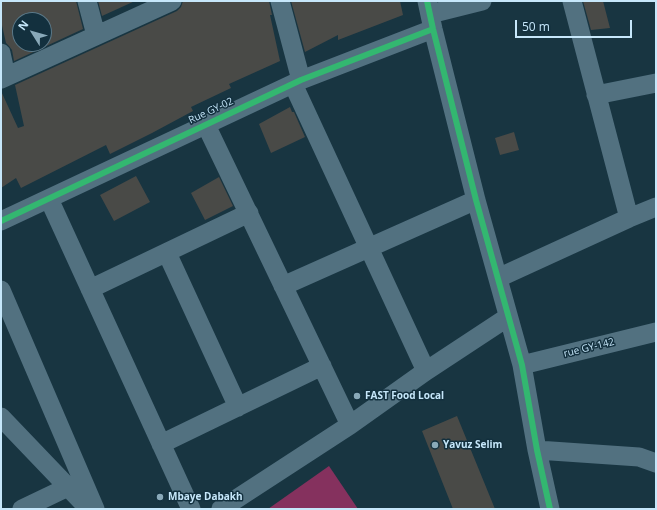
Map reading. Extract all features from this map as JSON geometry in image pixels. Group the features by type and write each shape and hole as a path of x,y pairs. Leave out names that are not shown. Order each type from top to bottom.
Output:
{"street":[{"path":"87,1 96,35"},
{"path":"1,53 4,78 172,1"},
{"path":"280,1 297,82 369,248 426,371"},
{"name":"Rue GY-02","path":"1,221 297,82 430,15 482,1"},
{"path":"572,1 628,218"},
{"path":"430,15 476,200 522,365 537,450 550,509"},
{"path":"596,95 656,83"},
{"path":"206,124 350,425"},
{"path":"49,199 191,509"},
{"path":"283,286 476,200"},
{"path":"498,278 628,218 656,207"},
{"path":"90,289 249,213"},
{"path":"167,253 238,406"},
{"path":"1,290 95,509"},
{"path":"221,509 350,425 426,371 508,317"},
{"name":"rue GY-142","path":"522,365 656,332"},
{"path":"161,444 322,366"},
{"path":"4,425 89,509"},
{"path":"537,450 650,458"},
{"path":"22,509 68,487"}],"shaded area":[{"path":"329,466 358,509 268,509"}],"building":[{"path":"1,1 76,1 83,29 52,43 52,12 12,12 12,50 6,43 1,21"},
{"path":"98,1 135,1 102,16"},
{"path":"183,1 269,1 272,15 270,15 280,61 229,84 231,88 191,107 193,111 110,154 106,145 21,188 16,178 1,188 1,91 18,128 24,126 15,85 177,11 181,7"},
{"path":"291,1 400,1 403,15 338,40 338,35 305,52"},
{"path":"583,1 603,1 610,28 591,30"},
{"path":"12,52 33,52 14,61"},
{"path":"290,107 292,112 294,112 305,137 271,153 259,124"},
{"path":"514,132 519,150 500,155 495,138"},
{"path":"136,176 150,202 114,221 100,195"},
{"path":"219,177 233,206 205,220 191,193"},
{"path":"457,416 495,509 453,509 422,431"}],"cycle path":[{"path":"427,1 476,200 522,365 537,450 550,509"},
{"path":"1,221 301,80 433,29"}],"place":[{"name":"FAST Food Local","path":"357,396"},
{"name":"Yavuz Selim","path":"435,445"},
{"name":"Mbaye Dabakh","path":"160,497"}]}
